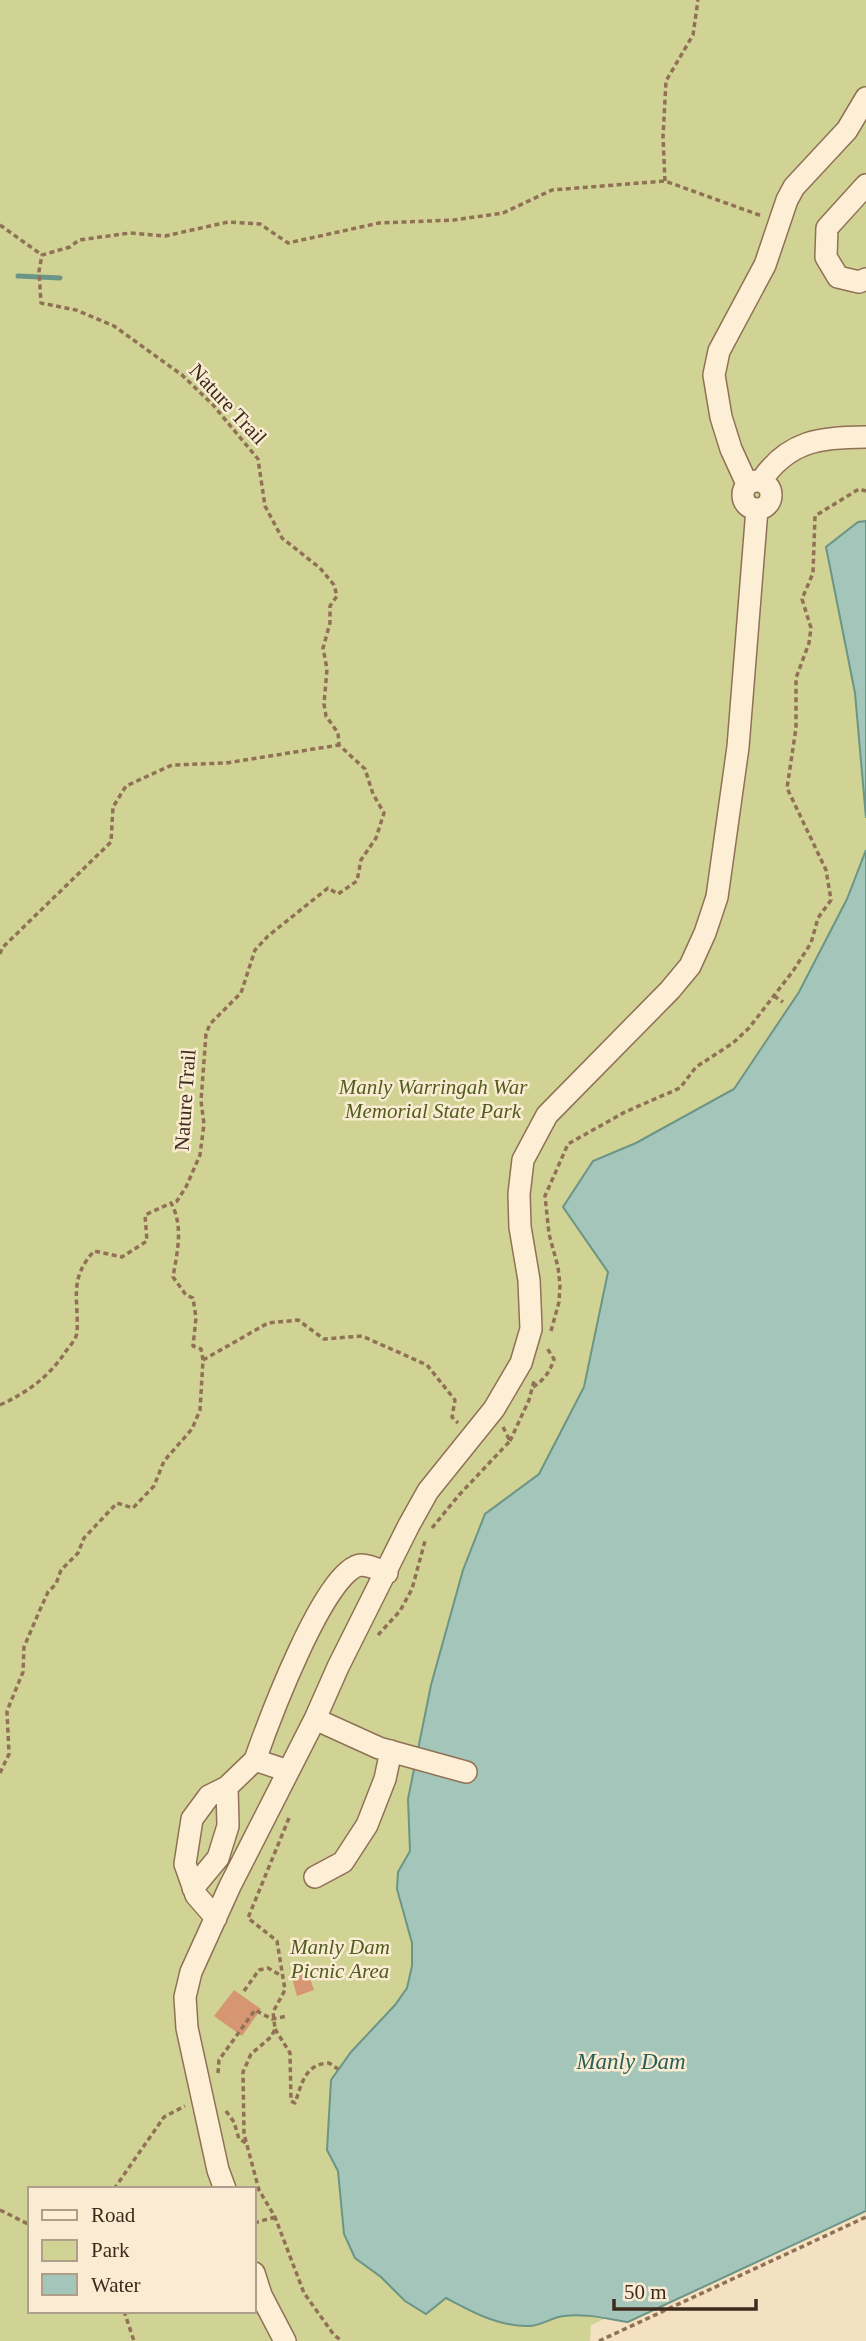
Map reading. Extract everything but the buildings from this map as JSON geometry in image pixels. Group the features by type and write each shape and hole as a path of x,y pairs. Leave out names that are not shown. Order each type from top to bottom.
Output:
{"lane":[{"path":"224,2187 187,2028 185,1997 191,1972 409,1525 428,1491 494,1409 521,1363 531,1329 529,1280 519,1205 523,1160 547,1115 670,990 690,966 705,933 717,897 738,747 757,509 766,505 771,497 769,488 754,483 731,449 721,416 714,375 719,351 765,265 786,200 794,187 847,130 866,98"},
{"path":"866,185 827,228 826,257 838,277 859,282 866,279"},
{"path":"754,483 787,452 800,445 820,440 857,437 866,421"},
{"path":"216,1918 196,1895 185,1864 192,1819 209,1796 227,1787 256,1760 293,1661 337,1584 353,1568 362,1565 387,1573"},
{"path":"315,1719 391,1751 466,1772"},
{"path":"315,1877 343,1862 367,1825 385,1779 391,1751"},
{"path":"256,1760 288,1771"},
{"path":"193,1888 218,1858 228,1826 227,1787"},
{"path":"256,2279 261,2295 285,2341"}],"path":[{"path":"664,181 666,81 693,35 698,0"},
{"path":"0,225 42,255 69,247 79,240 130,233 165,236 228,222 260,224 288,243 379,223 454,220 503,213 552,190 664,181 780,223"},
{"name":"Nature Trail","path":"42,255 39,271 41,303 76,310 114,326 183,375 213,405 258,459 265,506 282,538 320,568 334,585 337,596 328,611 330,623 323,648 327,669 324,704 326,716 338,733 339,745 365,769 373,794 384,813 376,838 361,860 357,881 338,894 328,888 268,936 254,950 241,993 210,1024 206,1034 201,1101 204,1124 200,1155 186,1187 177,1201 171,1203"},
{"path":"0,954 2,948 111,842 113,807 126,786 172,765 226,763 339,745"},
{"path":"774,996 783,1002"},
{"path":"0,1405 26,1393 54,1370 77,1336 74,1291 82,1264 94,1251 122,1257 147,1241 145,1215 171,1203 178,1216 178,1245 173,1278 186,1294 193,1298 196,1318 193,1346 201,1349 203,1360 200,1410 192,1429 164,1461 154,1486 133,1508 117,1503 84,1538 78,1553 61,1570 56,1584 48,1592 24,1647 23,1672 7,1711 9,1754 0,1773"},
{"path":"203,1360 268,1324 298,1320 324,1339 362,1336 427,1365 455,1400 453,1417 464,1428 466,1445"},
{"path":"533,1387 542,1381 554,1359 546,1346 540,1344"},
{"path":"374,1643 380,1632 400,1611 412,1589 426,1535 459,1494 510,1441 494,1409"},
{"path":"290,1814 248,1918 277,1941 285,1990 272,2019 290,2053 291,2101 295,2103 301,2082 315,2066 329,2063 338,2069"},
{"path":"244,1991 259,1970 268,1968 282,1976"},
{"path":"217,2082 219,2060 255,2010 272,2019 288,2016"},
{"path":"275,2029 271,2037 251,2054 243,2072 244,2134 259,2190 275,2217 304,2292 334,2335 342,2341"},
{"path":"115,2187 164,2117 192,2102"},
{"path":"223,2102 226,2112 234,2122 239,2139 246,2143"},
{"path":"0,2210 28,2224"},
{"path":"256,2222 275,2217"},
{"path":"599,2341 866,2217"},
{"path":"125,2313 134,2341"}],"green space":[{"name":"Manly Warringah War Memorial State Park","path":"0,0 866,0 866,2200 591,2325 590,2341 0,2341"}],"water":[{"path":"866,521 866,818 855,693 826,547 858,522"},
{"name":"Manly Dam","path":"866,850 866,2211 628,2322 572,2315 532,2326 505,2324 446,2298 426,2314 405,2301 381,2277 355,2258 344,2234 338,2171 327,2150 331,2080 351,2052 395,2005 407,1988 412,1966 412,1943 397,1889 398,1872 410,1851 408,1799 431,1685 463,1570 485,1514 539,1474 584,1387 608,1272 563,1207 593,1161 636,1143 734,1089 799,992 847,899"}],"waterway":[{"path":"18,276 60,278"}],"park label":[{"name":"Manly Dam Picnic Area","path":"340,1959"}]}
